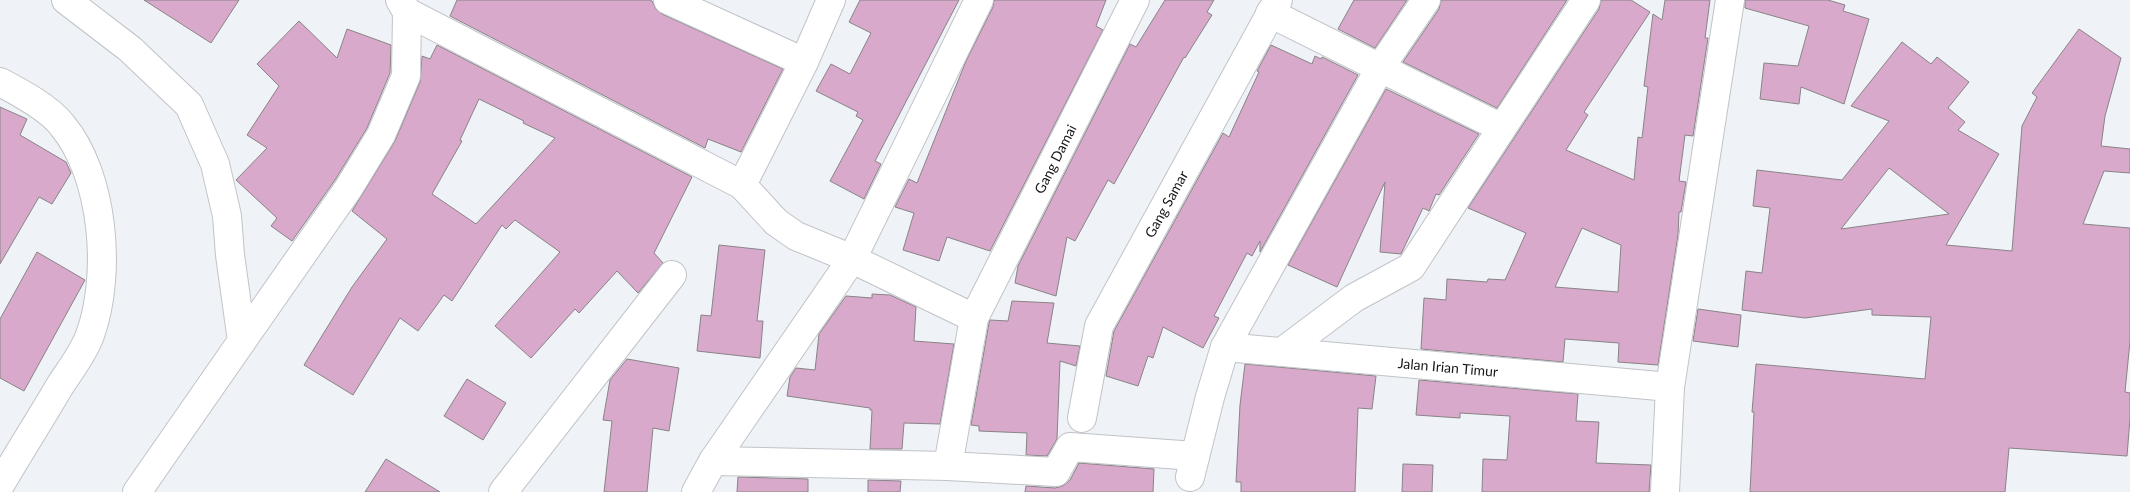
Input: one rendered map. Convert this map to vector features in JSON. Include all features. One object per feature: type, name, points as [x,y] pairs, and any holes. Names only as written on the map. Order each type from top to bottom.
[{"type":"street","points":[[66,0],[130,49],[189,105],[215,164],[227,216],[230,255],[242,341]]},
{"type":"street","points":[[668,0],[804,62]]},
{"type":"street","points":[[742,185],[804,62],[831,0]]},
{"type":"street","points":[[696,492],[713,461],[852,259],[979,0]]},
{"type":"street","name":"Gang Damai","points":[[948,466],[974,318],[1135,0]]},
{"type":"street","points":[[713,461],[948,466],[1056,472],[1070,447],[1192,467],[1210,397],[1226,347],[1380,68],[1426,0]]},
{"type":"street","points":[[1282,352],[1354,298],[1411,267],[1586,0]]},
{"type":"street","points":[[1665,492],[1670,387],[1730,0]]},
{"type":"street","points":[[137,492],[348,189],[381,135],[406,76],[403,6]]},
{"type":"street","points":[[403,6],[742,185],[776,222],[796,236],[852,259],[974,318]]},
{"type":"street","points":[[1274,7],[1380,68],[1502,128]]},
{"type":"street","name":"Gang Samar","points":[[1082,418],[1099,326],[1274,7]]},
{"type":"street","points":[[0,82],[25,95],[62,123],[79,149],[98,209],[103,258],[98,300],[90,336],[0,484]]},
{"type":"street","points":[[503,492],[672,275]]},
{"type":"street","name":"Jalan Irian Timur","points":[[1226,347],[1670,387]]},
{"type":"building","points":[[144,0],[239,0],[211,43]]},
{"type":"building","points":[[457,0],[650,0],[662,14],[783,69],[741,152],[708,139],[705,148],[450,16]]},
{"type":"building","points":[[860,0],[959,0],[875,161],[881,164],[864,199],[830,181],[863,120],[856,116],[858,112],[816,91],[831,64],[850,74],[871,33],[849,22]]},
{"type":"building","points":[[994,0],[1106,0],[1096,26],[1103,30],[990,251],[947,237],[939,261],[903,250],[914,213],[895,207],[909,179],[917,183],[966,61],[993,7]]},
{"type":"building","points":[[1165,0],[1214,0],[1207,12],[1212,15],[1184,57],[1114,184],[1108,180],[1075,241],[1067,237],[1056,296],[1015,283],[1018,266],[1130,44],[1136,47]]},
{"type":"building","points":[[1354,0],[1407,0],[1375,48],[1338,29]]},
{"type":"building","points":[[1441,0],[1567,0],[1497,108],[1403,62],[1439,9]]},
{"type":"building","points":[[1601,0],[1631,0],[1650,12],[1584,112],[1588,115],[1566,150],[1634,180],[1638,137],[1642,138],[1648,87],[1644,86],[1653,14],[1662,20],[1665,0],[1710,0],[1705,38],[1708,38],[1693,136],[1685,135],[1679,181],[1686,182],[1681,212],[1679,212],[1678,235],[1658,365],[1618,362],[1619,343],[1565,339],[1563,362],[1421,349],[1424,298],[1446,300],[1447,279],[1487,282],[1488,279],[1505,280],[1526,233],[1468,208],[1599,9]],"holes":[[[1582,228],[1621,245],[1618,292],[1555,287]]]},
{"type":"building","points":[[1745,0],[1828,0],[1845,5],[1843,11],[1869,19],[1844,104],[1801,87],[1799,104],[1760,99],[1764,63],[1798,66],[1809,26],[1745,8]]},
{"type":"building","points":[[299,21],[337,58],[347,29],[391,45],[390,73],[367,128],[335,180],[292,241],[271,226],[277,218],[236,180],[267,148],[247,135],[279,86],[257,64]]},
{"type":"building","points":[[2079,29],[2121,58],[2105,116],[2101,146],[2130,149],[2130,173],[2104,171],[2083,224],[2130,228],[2130,341],[2125,392],[2130,393],[2127,456],[2009,448],[2005,492],[1750,492],[1754,412],[1752,412],[1756,364],[1925,379],[1931,317],[1872,315],[1872,309],[1805,318],[1742,310],[1746,271],[1762,273],[1770,208],[1753,206],[1757,170],[1842,180],[1889,121],[1851,106],[1902,42],[1931,64],[1937,57],[1969,82],[1948,108],[1965,122],[1958,130],[1999,154],[1946,245],[2012,251],[2022,126],[2037,97],[2032,93]],"holes":[[[1889,168],[1949,214],[1841,229]]]},
{"type":"building","points":[[437,45],[692,177],[654,253],[663,263],[638,293],[617,271],[579,313],[575,309],[531,358],[495,326],[560,252],[515,220],[506,229],[502,225],[452,301],[444,295],[418,331],[400,318],[353,395],[304,365],[352,287],[387,239],[352,211],[395,141],[420,82],[422,56],[430,59]],"holes":[[[479,99],[524,121],[523,123],[555,138],[476,224],[432,194],[462,141],[460,140]]]},
{"type":"building","points":[[1271,45],[1312,64],[1315,56],[1321,59],[1322,57],[1358,75],[1260,252],[1260,241],[1252,256],[1247,253],[1214,316],[1219,318],[1203,348],[1163,327],[1153,358],[1148,356],[1138,386],[1106,376],[1114,331],[1223,133],[1229,137],[1259,72],[1257,71]]},
{"type":"building","points":[[1386,89],[1479,134],[1439,195],[1436,194],[1429,211],[1423,208],[1401,254],[1380,252],[1385,182],[1337,287],[1288,265]]},
{"type":"building","points":[[0,107],[27,119],[20,135],[66,162],[71,173],[52,204],[39,197],[0,264]]},
{"type":"building","points":[[719,245],[765,250],[757,321],[763,321],[760,358],[697,351],[701,315],[711,316]]},
{"type":"building","points":[[37,252],[85,280],[24,391],[0,378],[0,319]]},
{"type":"building","points":[[872,294],[890,295],[916,307],[914,341],[954,344],[940,424],[904,423],[902,449],[870,449],[872,410],[870,408],[787,396],[790,377],[796,368],[815,370],[819,334],[846,296],[872,298]]},
{"type":"building","points":[[1012,301],[1054,303],[1047,343],[1080,346],[1076,366],[1060,361],[1057,439],[1047,456],[1026,455],[1027,433],[979,431],[979,426],[971,425],[989,323],[990,320],[1008,321]]},
{"type":"building","points":[[1698,309],[1741,315],[1738,347],[1693,341]]},
{"type":"building","points":[[627,359],[679,368],[669,431],[653,428],[647,492],[604,492],[612,421],[603,420],[610,380]]},
{"type":"building","points":[[1245,364],[1376,376],[1372,409],[1358,408],[1355,492],[1241,492],[1241,482],[1236,482],[1240,405]]},
{"type":"building","points":[[467,379],[506,403],[483,440],[444,416]]},
{"type":"building","points":[[1419,380],[1578,394],[1576,421],[1599,422],[1596,463],[1651,465],[1649,492],[1482,492],[1483,459],[1507,460],[1510,416],[1460,413],[1460,418],[1416,415]]},
{"type":"building","points":[[386,459],[440,492],[365,492]]},
{"type":"building","points":[[1079,463],[1154,469],[1153,492],[1025,492],[1026,486],[1055,488],[1063,486],[1070,480]]},
{"type":"building","points":[[1403,464],[1433,465],[1432,492],[1402,492]]},
{"type":"building","points":[[738,477],[808,479],[808,492],[737,492]]},
{"type":"building","points":[[868,480],[901,481],[900,492],[868,492]]}]
